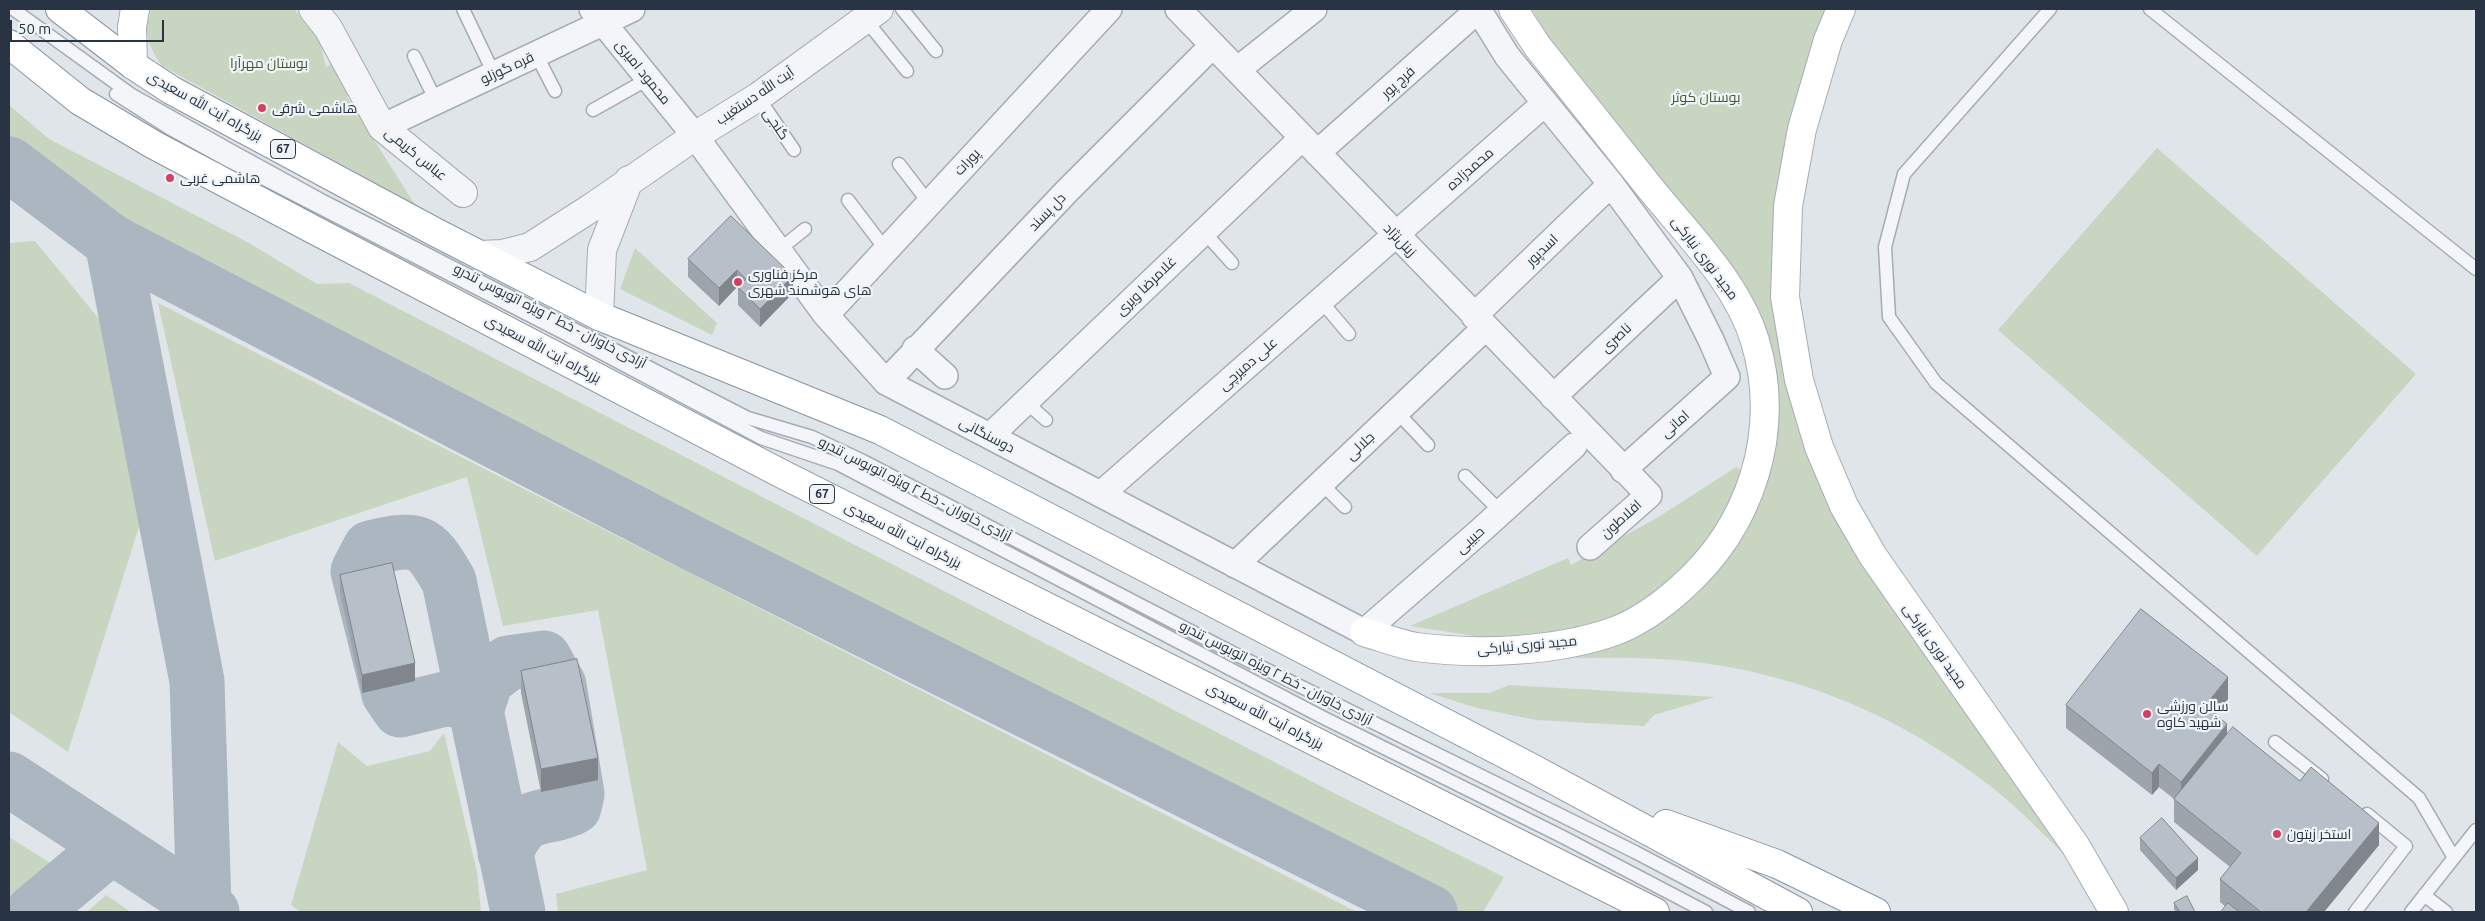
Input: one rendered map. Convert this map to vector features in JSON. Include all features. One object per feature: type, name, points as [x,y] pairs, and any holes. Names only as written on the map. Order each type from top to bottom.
[{"type":"main road","name":"بزرگراه آیت الله سعیدی","points":[[60,9],[133,64],[184,97],[480,255],[599,316],[880,430],[1582,795]]},
{"type":"main road","points":[[133,64],[132,27],[135,9]]},
{"type":"main road","name":"مجید نوری نیارکی","points":[[1364,632],[1414,646],[1461,651],[1544,647],[1592,638],[1639,620],[1667,600],[1712,556],[1732,529],[1751,488],[1763,442],[1765,402],[1762,372],[1754,340],[1743,310],[1717,270],[1554,68],[1520,22],[1513,9]]},
{"type":"main road","name":"مجید نوری نیارکی","points":[[1841,9],[1828,40],[1802,129],[1788,206],[1785,297],[1799,380],[1819,447],[1844,506],[1868,548],[1927,636],[2006,744],[2074,844],[2114,912]]},
{"type":"main road","name":"بزرگراه آیت الله سعیدی","points":[[9,44],[80,101],[154,145],[310,228],[784,475],[1655,912]]},
{"type":"main road","points":[[1582,795],[1798,912]]},
{"type":"main road","points":[[1582,795],[1778,864],[1876,912]]},
{"type":"street","name":"عباس کریمی","points":[[313,9],[328,28],[382,127],[463,193]]},
{"type":"street","name":"قره گوزلو","points":[[382,127],[536,54],[598,16],[632,9]]},
{"type":"street","name":"پورات","points":[[826,315],[1109,9]]},
{"type":"street","name":"زینل‌نژاد","points":[[1178,9],[1623,470]]},
{"type":"street","points":[[1237,70],[1314,9]]},
{"type":"street","points":[[1478,9],[1507,56],[1544,104],[1611,184],[1680,278]]},
{"type":"street","name":"فرج پور","points":[[1310,146],[1478,9]]},
{"type":"street","name":"آیت الله دستغیب","points":[[480,255],[502,254],[530,247],[591,208],[695,136],[758,97],[872,14]]},
{"type":"street","name":"محمود امیری","points":[[598,16],[695,136]]},
{"type":"street","name":"دل پسند","points":[[886,382],[1067,191],[1213,45]]},
{"type":"street","name":"محمدزاده","points":[[1396,234],[1544,104]]},
{"type":"street","name":"دوسنگانی","points":[[695,136],[780,249],[826,315],[886,382],[1364,632]]},
{"type":"street","name":"غلامرضا ویری","points":[[990,436],[1204,232],[1310,146]]},
{"type":"street","points":[[599,316],[602,250],[630,180]]},
{"type":"street","name":"اسدپور","points":[[1480,322],[1611,184]]},
{"type":"street","name":"علی دمیرچی","points":[[1101,494],[1396,234]]},
{"type":"street","name":"امانی","points":[[1623,470],[1727,378],[1680,278]]},
{"type":"street","name":"ناصری","points":[[1553,398],[1680,278]]},
{"type":"street","name":"جلالی","points":[[1235,565],[1397,412],[1480,322]]},
{"type":"street","points":[[916,349],[945,376]]},
{"type":"street","name":"حبیبی","points":[[1364,632],[1574,446]]},
{"type":"street","name":"افلاطون","points":[[1590,547],[1649,495],[1623,470]]},
{"type":"lane","name":"آزادی خاوران - خط ۲ ویژه اتوبوس تندرو","points":[[13,9],[132,95],[323,200],[748,418],[812,437],[863,461],[1250,661],[1635,852],[1749,912]]},
{"type":"lane","points":[[463,9],[494,74]]},
{"type":"lane","points":[[902,9],[936,51]]},
{"type":"lane","points":[[2050,9],[1904,174],[1885,247],[1889,317],[1936,383],[2418,798],[2454,858]]},
{"type":"lane","points":[[2150,9],[2476,269]]},
{"type":"lane","points":[[872,14],[908,71]]},
{"type":"lane","name":"آزادی خاوران - خط ۲ ویژه اتوبوس تندرو","points":[[9,16],[131,104],[227,160],[329,214],[562,332],[761,438],[838,464],[1322,717],[1563,837],[1706,912]]},
{"type":"lane","points":[[536,54],[555,91]]},
{"type":"lane","points":[[414,56],[436,101]]},
{"type":"lane","points":[[593,110],[648,79]]},
{"type":"lane","name":"گنجی","points":[[758,97],[794,150]]},
{"type":"lane","points":[[899,164],[930,203]]},
{"type":"lane","points":[[848,200],[886,250]]},
{"type":"lane","points":[[780,249],[805,229]]},
{"type":"lane","points":[[1204,232],[1232,263]]},
{"type":"lane","points":[[1320,300],[1349,334]]},
{"type":"lane","points":[[1026,402],[1046,420]]},
{"type":"lane","points":[[1397,412],[1428,445]]},
{"type":"lane","points":[[1466,476],[1500,512]]},
{"type":"lane","points":[[1322,483],[1345,507]]},
{"type":"lane","points":[[2275,742],[2329,784]]},
{"type":"lane","points":[[2355,912],[2406,846],[2360,809]]},
{"type":"lane","points":[[2411,912],[2476,830]]},
{"type":"lane","points":[[2424,895],[2446,912]]},
{"type":"green space","name":"بوستان مهرآرا","points":[[151,9],[294,9],[320,42],[326,67],[333,63],[350,92],[347,97],[415,205],[162,66],[152,50],[147,34],[145,21],[149,19]]},
{"type":"green space","name":"بوستان کوثر","points":[[1532,9],[1829,9],[1792,110],[1778,178],[1775,209],[1791,396],[2079,869],[2005,798],[1957,762],[1879,716],[1838,698],[1795,683],[1706,663],[1648,658],[1555,658],[1633,634],[1659,623],[1686,604],[1720,568],[1738,542],[1772,369],[1550,40]]},
{"type":"green space","points":[[9,105],[49,139],[249,243],[317,284],[349,283],[1340,796],[1504,877],[1483,912],[1448,912],[1089,729],[657,499],[168,251],[51,180],[9,148]]},
{"type":"green space","points":[[2157,148],[2416,374],[2257,556],[1998,330]]},
{"type":"green space","points":[[35,241],[104,325],[143,514],[68,752],[9,712],[9,243]]},
{"type":"green space","points":[[635,248],[717,323],[712,335],[620,289]]},
{"type":"green space","points":[[158,303],[1357,912],[558,912],[556,894],[647,870],[598,610],[503,626],[467,477],[215,561]]},
{"type":"green space","points":[[1736,467],[1746,473],[1703,555],[1621,619],[1582,631],[1481,637],[1410,626],[1568,558],[1571,565],[1657,518]]},
{"type":"green space","points":[[1509,685],[1715,697],[1654,715],[1644,726],[1536,720],[1477,708],[1429,693],[1489,693]]},
{"type":"green space","points":[[444,733],[477,872],[481,912],[301,912],[291,905],[338,742],[367,766],[430,751]]},
{"type":"green space","points":[[9,837],[63,871],[9,909]]},
{"type":"green space","points":[[106,895],[131,912],[87,912]]},
{"type":"building","name":"مرکز فناوری های هوشمند شهری","points":[[731,216],[793,276],[760,309],[738,287],[746,279],[737,270],[719,288],[688,259]]},
{"type":"building","points":[[392,563],[415,663],[362,675],[340,575]]},
{"type":"building","name":"سالن ورزشی شهید کاوه","points":[[2141,609],[2228,677],[2205,706],[2227,724],[2181,782],[2159,764],[2152,773],[2066,705]]},
{"type":"building","points":[[577,659],[598,758],[541,769],[521,671]]},
{"type":"building","name":"استخر زیتون","points":[[2233,727],[2300,781],[2311,767],[2379,823],[2306,912],[2261,912],[2220,879],[2241,853],[2174,799]]},
{"type":"building","points":[[2162,818],[2198,858],[2176,878],[2140,838]]},
{"type":"building","points":[[2187,896],[2195,912],[2180,912],[2174,903]]},
{"type":"building","points":[[2228,903],[2239,912],[2221,912]]},
{"type":"taxiway","points":[[9,164],[112,242],[197,681],[204,907]]},
{"type":"taxiway","points":[[112,242],[694,544],[1430,912]]},
{"type":"taxiway","points":[[476,711],[459,700],[445,699],[400,710],[389,694],[358,571],[370,548],[400,542],[418,544],[433,556],[449,581],[518,912]]},
{"type":"taxiway","points":[[476,711],[486,680],[508,663],[544,658],[559,685],[577,794],[574,807],[525,823],[515,835],[505,853]]},
{"type":"taxiway","points":[[9,779],[212,912]]},
{"type":"taxiway","points":[[33,912],[112,846]]},
{"type":"place","name":"هاشمی شرقی","points":[[262,108]]},
{"type":"place","name":"هاشمی غربی","points":[[170,178]]},
{"type":"place","name":"مرکز فناوری های هوشمند شهری","points":[[738,282]]},
{"type":"place","name":"سالن ورزشی شهید کاوه","points":[[2147,714]]},
{"type":"place","name":"استخر زیتون","points":[[2277,834]]}]
